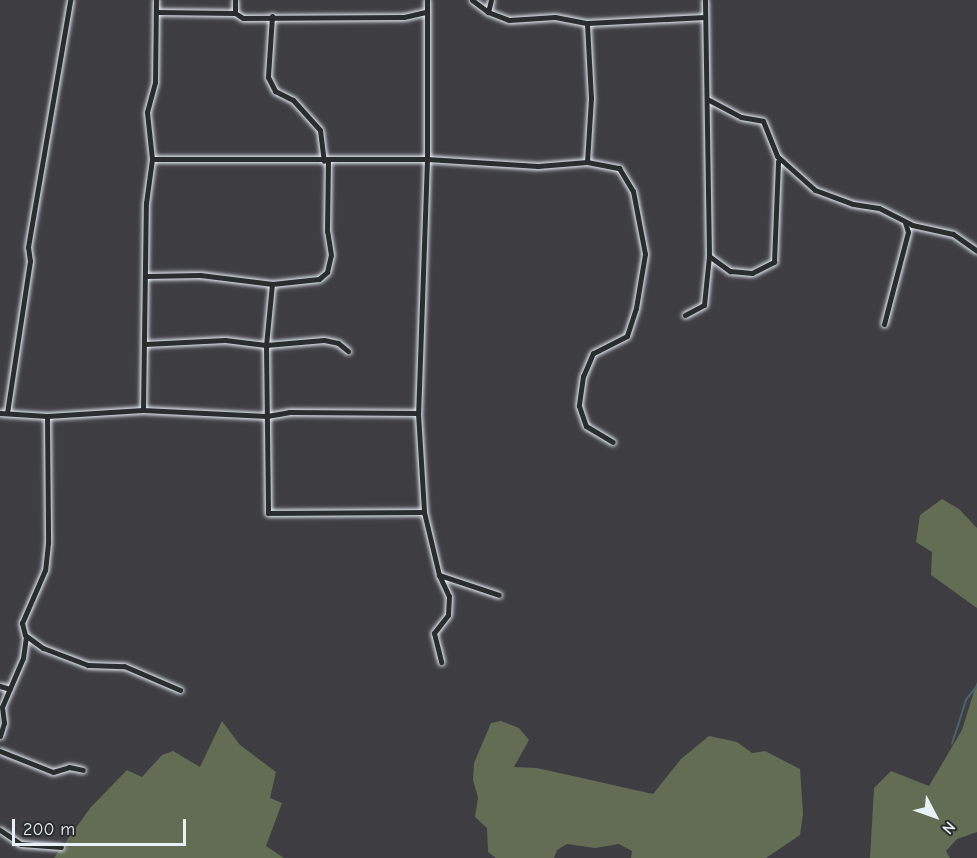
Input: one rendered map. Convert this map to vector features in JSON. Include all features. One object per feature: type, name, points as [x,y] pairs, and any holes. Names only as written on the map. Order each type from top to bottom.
[{"type":"street","points":[[7,413],[30,261],[27,247],[70,0]]},
{"type":"street","points":[[143,410],[147,276],[146,203],[152,159],[147,112],[155,82],[156,0]]},
{"type":"street","points":[[235,0],[235,13]]},
{"type":"street","points":[[427,0],[425,12],[429,42],[427,159],[418,413],[424,512],[439,575],[450,607],[434,633],[441,662]]},
{"type":"street","points":[[472,0],[488,12],[509,20],[555,17],[587,23],[705,17]]},
{"type":"street","points":[[488,12],[491,0]]},
{"type":"street","points":[[685,315],[704,305],[709,256],[709,100],[705,0]]},
{"type":"street","points":[[157,12],[235,13],[243,18],[404,16],[425,12]]},
{"type":"street","points":[[147,276],[200,275],[272,284],[319,279],[327,273],[331,255],[327,231],[326,161],[320,130],[293,100],[275,91],[268,77],[272,16]]},
{"type":"street","points":[[587,23],[591,98],[587,162]]},
{"type":"street","points":[[709,100],[741,117],[763,121],[781,168],[774,262],[752,273],[729,271],[709,256]]},
{"type":"street","points":[[777,156],[815,190],[853,204],[879,208],[905,222],[952,234],[977,251]]},
{"type":"street","points":[[152,159],[326,161],[427,159],[538,166],[587,162],[611,164],[626,174],[645,254],[630,332],[623,340],[593,353],[580,393],[579,417],[586,426],[613,442]]},
{"type":"street","points":[[884,324],[908,232],[905,222]]},
{"type":"street","points":[[272,284],[266,345],[268,513],[424,512]]},
{"type":"street","points":[[145,344],[225,340],[266,345],[324,340],[338,343],[348,351]]},
{"type":"street","points":[[0,413],[47,416],[143,410],[267,416],[289,412],[418,413]]},
{"type":"street","points":[[0,736],[4,723],[2,708],[23,658],[26,635],[22,623],[45,570],[48,543],[47,416]]},
{"type":"street","points":[[439,575],[499,595]]},
{"type":"street","points":[[26,635],[44,648],[88,665],[124,666],[180,690]]},
{"type":"street","points":[[0,687],[10,688]]},
{"type":"street","points":[[0,751],[53,772],[69,768],[83,770]]},
{"type":"street","points":[[0,830],[11,834],[21,844],[62,847]]},
{"type":"green space","points":[[942,499],[959,509],[977,528],[977,608],[931,575],[932,552],[916,542],[920,515]]},
{"type":"green space","points":[[977,682],[977,832],[957,839],[946,851],[950,858],[870,858],[874,788],[891,771],[929,786],[962,730]]},
{"type":"green space","points":[[222,721],[240,745],[276,772],[270,798],[282,803],[266,846],[284,858],[54,858],[91,807],[127,770],[142,777],[162,755],[173,751],[200,767]]},
{"type":"green space","points":[[501,721],[519,728],[529,740],[514,767],[537,768],[653,794],[681,759],[709,736],[737,742],[752,753],[765,751],[800,769],[803,814],[800,835],[766,858],[631,858],[632,851],[619,844],[595,848],[567,844],[557,850],[554,858],[496,858],[488,852],[487,828],[475,817],[478,798],[473,780],[474,763],[491,723]]},
{"type":"waterway","points":[[952,744],[966,700],[977,686]]}]
